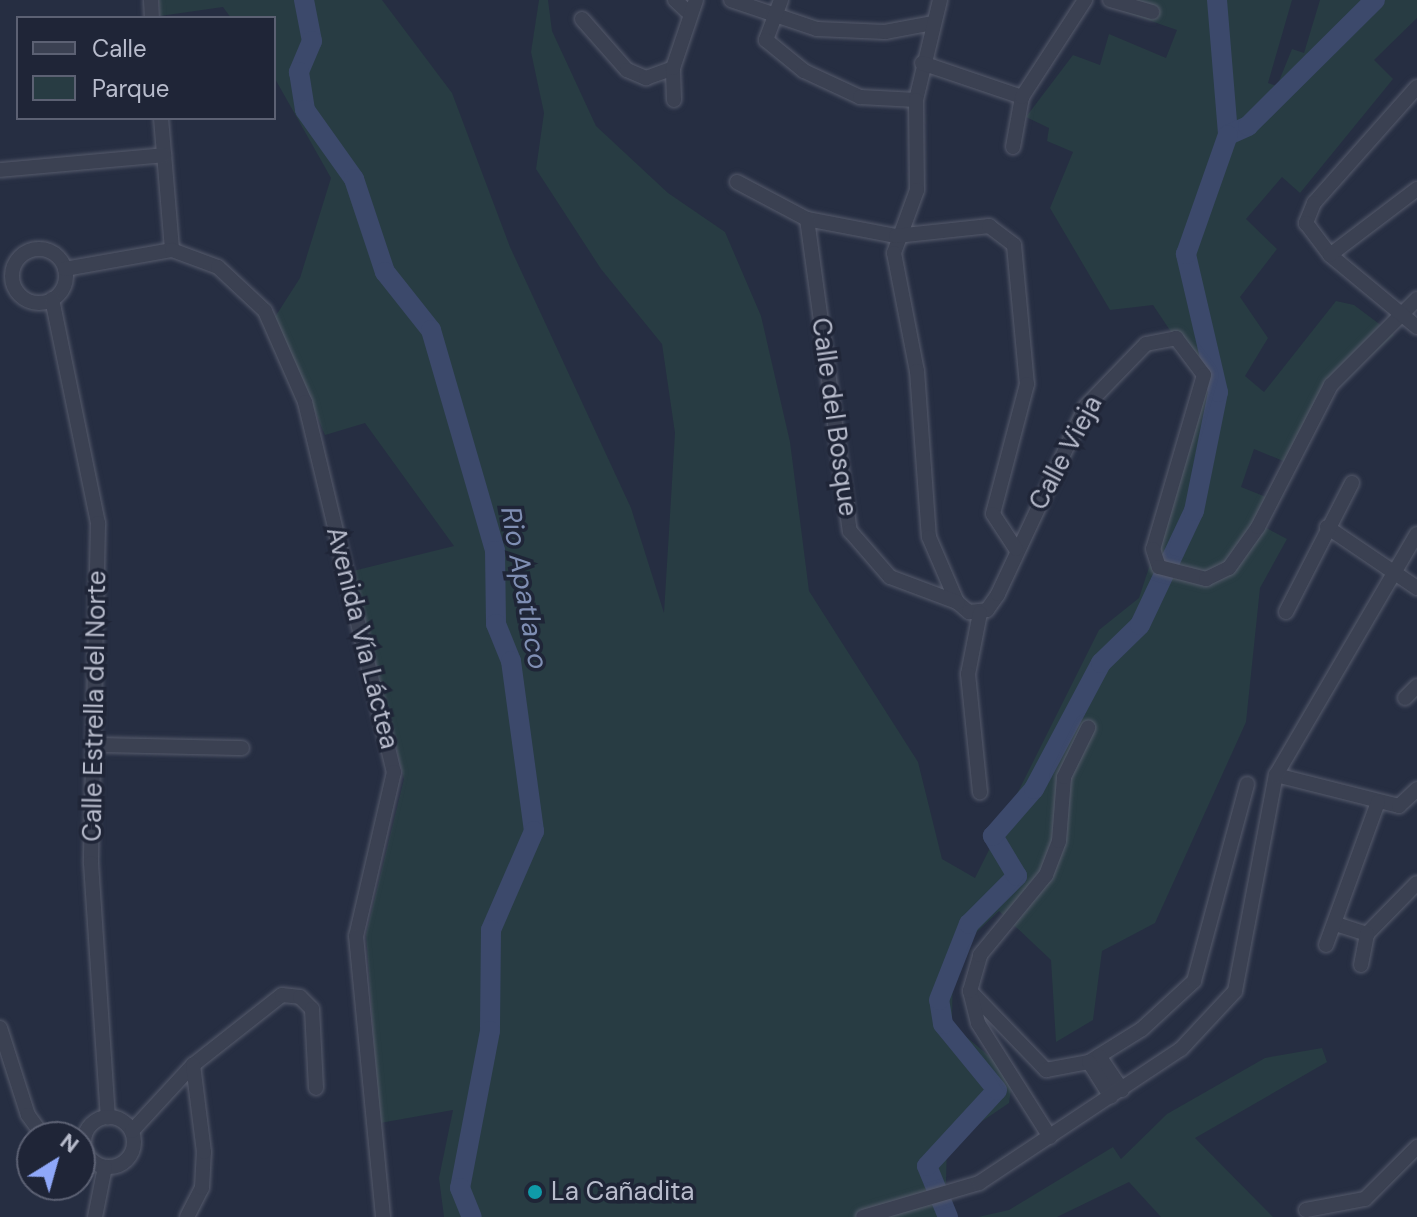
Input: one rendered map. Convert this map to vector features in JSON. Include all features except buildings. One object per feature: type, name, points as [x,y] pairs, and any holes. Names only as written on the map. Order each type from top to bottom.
[{"type":"street","points":[[674,100],[673,68],[692,6],[675,0]]},
{"type":"street","points":[[731,0],[775,18],[817,29],[871,31],[932,23]]},
{"type":"street","points":[[781,0],[767,42],[849,94],[916,100]]},
{"type":"street","points":[[940,0],[922,63],[916,100],[917,190],[896,236],[917,371],[929,537],[957,602],[980,613],[968,674],[980,792]]},
{"type":"street","points":[[1013,147],[1022,97],[1085,0]]},
{"type":"street","points":[[1110,0],[1152,12]]},
{"type":"street","points":[[582,19],[627,70],[646,78],[673,68]]},
{"type":"street","points":[[922,63],[1022,97]]},
{"type":"street","points":[[1415,92],[1308,213],[1309,231],[1330,255],[1397,315],[1417,327]]},
{"type":"street","points":[[65,269],[172,250],[161,120]]},
{"type":"street","points":[[0,170],[164,155]]},
{"type":"street","points":[[737,182],[807,219],[896,236],[989,226],[1003,232],[1020,260],[1027,384],[993,514],[1016,549]]},
{"type":"street","points":[[1330,255],[1417,189]]},
{"type":"street","name":"Calle del Bosque","points":[[807,219],[850,531],[890,577],[957,602]]},
{"type":"street","points":[[37,249],[54,254],[65,269],[64,286],[52,299],[27,300],[6,283],[21,256],[37,249]]},
{"type":"street","name":"Avenida Vía Láctea","points":[[172,250],[238,282],[285,351],[305,402],[391,758],[392,787],[356,936],[383,1217]]},
{"type":"street","name":"Calle Estrella del Norte","points":[[52,299],[98,523],[96,745],[91,863],[108,1117]]},
{"type":"street","name":"Calle Vieja","points":[[980,613],[998,594],[1016,549],[1086,406],[1146,344],[1170,337],[1194,353],[1205,382],[1157,523],[1153,549],[1159,567],[1178,577],[1215,577],[1237,560],[1324,395],[1397,315],[1417,299]]},
{"type":"street","points":[[1286,612],[1352,483]]},
{"type":"street","points":[[1327,527],[1417,588]]},
{"type":"street","points":[[863,1217],[979,1183],[1181,1049],[1235,991],[1279,769],[1417,534]]},
{"type":"street","points":[[1405,698],[1417,686]]},
{"type":"street","points":[[1050,1137],[978,1023],[970,991],[980,955],[1046,875],[1059,841],[1064,777],[1088,728]]},
{"type":"street","points":[[96,745],[242,748]]},
{"type":"street","points":[[1279,769],[1399,806],[1417,789]]},
{"type":"street","points":[[970,991],[1046,1070],[1094,1059],[1142,1029],[1194,981],[1247,784]]},
{"type":"street","points":[[1326,945],[1378,802]]},
{"type":"street","points":[[1361,965],[1367,934],[1417,883]]},
{"type":"street","points":[[1336,924],[1367,934]]},
{"type":"street","points":[[105,1167],[132,1155],[132,1131],[193,1065],[268,1002],[300,997],[312,1009],[316,1088]]},
{"type":"street","points":[[0,1028],[32,1121]]},
{"type":"street","points":[[1094,1059],[1116,1094]]},
{"type":"street","points":[[187,1217],[202,1188],[204,1152],[193,1065]]},
{"type":"street","points":[[96,1124],[108,1117],[132,1131]]},
{"type":"street","points":[[1306,1210],[1365,1199],[1417,1147]]},
{"type":"street","points":[[96,1159],[105,1167]]},
{"type":"street","points":[[95,1217],[105,1167]]},
{"type":"green space","points":[[159,0],[382,0],[452,93],[510,247],[631,508],[664,613],[675,433],[662,344],[601,269],[536,169],[544,113],[531,52],[539,0],[548,0],[552,31],[596,126],[668,193],[725,232],[761,316],[790,442],[809,591],[918,762],[942,859],[975,878],[1099,630],[1139,598],[1208,387],[1153,305],[1110,310],[1050,208],[1073,152],[1047,141],[1049,128],[1026,117],[1073,55],[1100,65],[1109,34],[1166,58],[1177,30],[1122,11],[1122,0],[1292,0],[1268,83],[1277,86],[1292,49],[1304,53],[1320,0],[1417,0],[1417,18],[1374,60],[1393,79],[1300,193],[1282,177],[1246,219],[1277,249],[1240,297],[1268,338],[1245,376],[1264,392],[1336,301],[1354,305],[1394,335],[1331,392],[1293,465],[1254,449],[1241,487],[1271,499],[1259,524],[1287,539],[1260,588],[1246,722],[1155,923],[1102,951],[1093,1020],[1056,1042],[1051,960],[999,911],[953,954],[952,1025],[1013,1076],[1009,1103],[947,1145],[945,1217],[444,1217],[439,1178],[453,1110],[380,1123],[366,934],[404,779],[353,571],[454,546],[365,423],[325,435],[275,317],[300,278],[331,178],[276,81],[276,16],[230,16],[223,7],[160,16]]},
{"type":"green space","points":[[1322,1048],[1327,1062],[1195,1138],[1273,1217],[1161,1217],[1129,1182],[1057,1217],[978,1217],[1009,1210],[1113,1147],[1121,1159],[1167,1114],[1265,1058]]},
{"type":"waterway","name":"Rio Apatlaco","points":[[304,0],[312,41],[299,72],[305,110],[354,179],[385,272],[431,330],[495,551],[496,624],[511,661],[534,831],[491,930],[490,1031],[460,1188],[472,1217]]},
{"type":"waterway","points":[[1217,0],[1228,135],[1248,126],[1375,0]]},
{"type":"waterway","points":[[948,1217],[927,1166],[997,1090],[943,1024],[939,1000],[969,924],[1017,876],[993,836],[1034,789],[1101,663],[1140,625],[1194,511],[1218,392],[1186,254],[1228,135]]},
{"type":"place","name":"La Cañadita","points":[[535,1192]]}]
